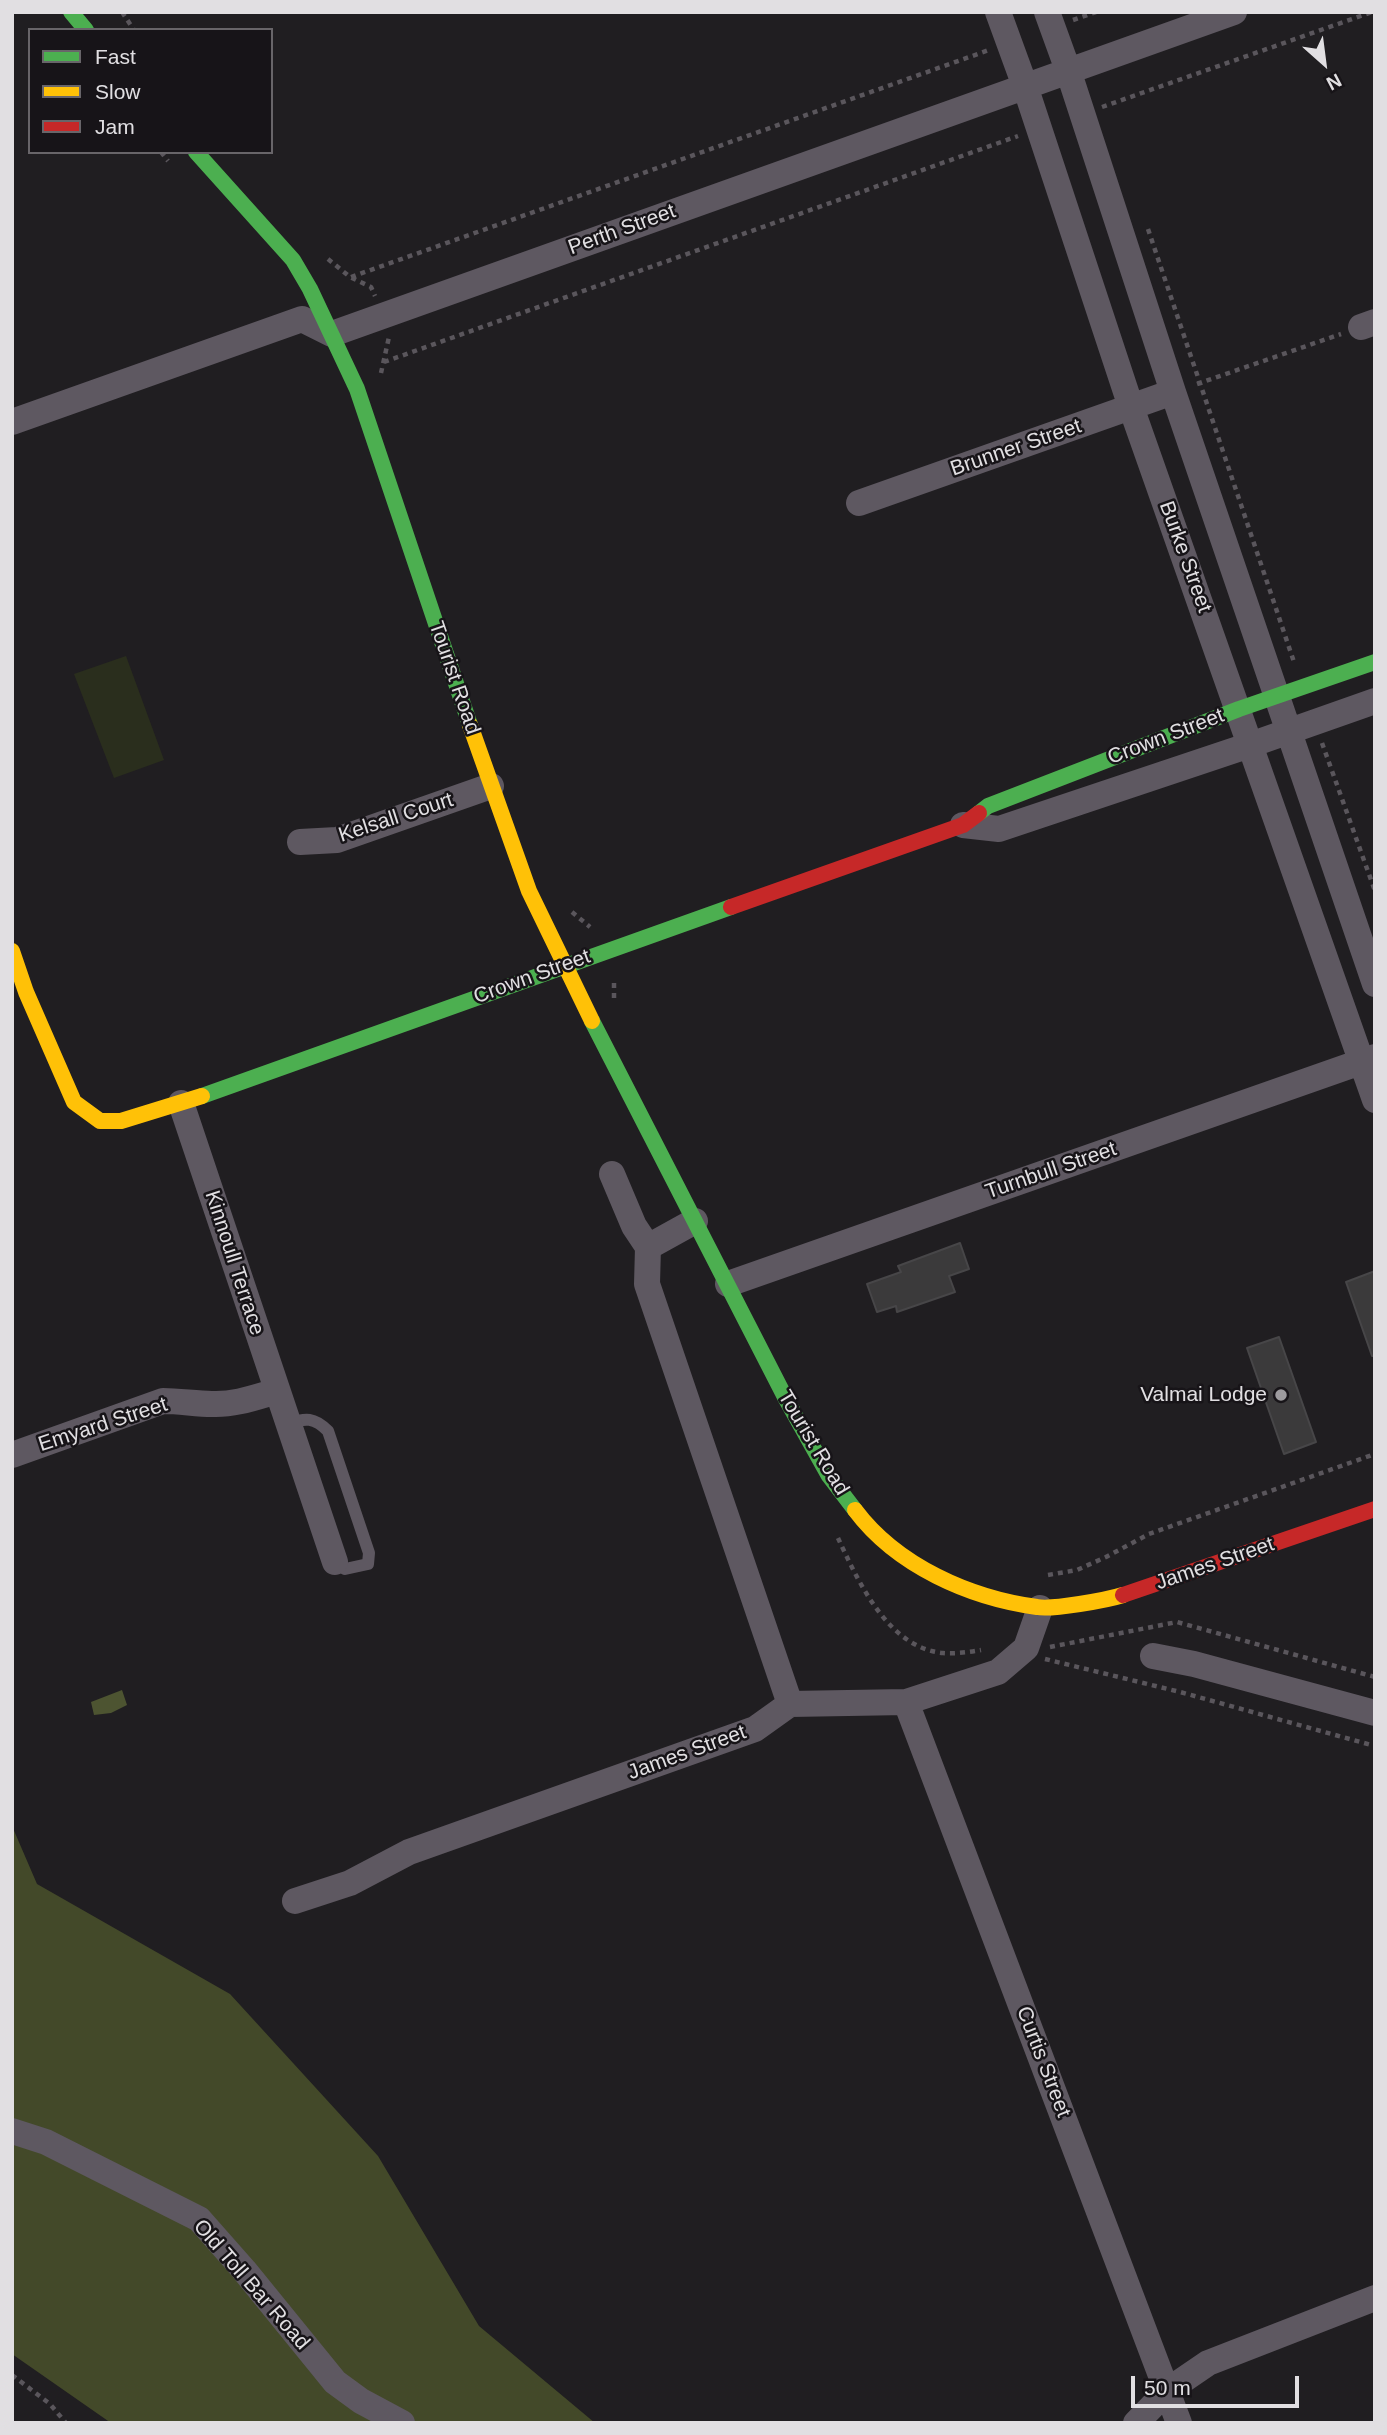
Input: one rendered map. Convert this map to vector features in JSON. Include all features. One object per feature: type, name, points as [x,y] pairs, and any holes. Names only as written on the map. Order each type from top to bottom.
[{"type":"street","points":[[71,12],[84,28]]},
{"type":"street","name":"Burke Street","points":[[998,12],[1131,407],[1251,745],[1368,1059],[1375,1100]]},
{"type":"street","name":"Perth Street","points":[[332,334],[1234,12]]},
{"type":"street","name":"Burke Street","points":[[1049,20],[1375,984]]},
{"type":"street","name":"Tourist Road","points":[[198,154],[293,260],[332,334],[357,389],[528,891],[695,1221],[829,1476],[863,1521],[912,1563],[975,1593],[1040,1608]]},
{"type":"street","points":[[12,422],[302,318],[332,334]]},
{"type":"street","name":"Brunner Street","points":[[859,503],[1173,393]]},
{"type":"street","name":"Crown Street","points":[[12,951],[26,992],[74,1102],[100,1121],[121,1121],[181,1103],[963,825],[988,806],[1239,709],[1375,662]]},
{"type":"street","name":"Crown Street","points":[[963,825],[999,829],[1375,701]]},
{"type":"street","name":"Kelsall Court","points":[[300,842],[337,840],[491,786]]},
{"type":"street","name":"Turnbull Street","points":[[728,1284],[1368,1059]]},
{"type":"street","name":"Kinnoull Terrace","points":[[181,1103],[335,1562]]},
{"type":"street","points":[[612,1174],[634,1226],[648,1247],[647,1284],[790,1704],[906,1702],[998,1672],[1026,1648],[1040,1608]]},
{"type":"street","points":[[648,1247],[695,1221]]},
{"type":"street","name":"Emyard Street","points":[[12,1455],[163,1401],[213,1404],[240,1401],[277,1391]]},
{"type":"street","name":"James Street","points":[[1040,1608],[1118,1597],[1375,1509]]},
{"type":"street","points":[[1153,1656],[1194,1664],[1375,1713]]},
{"type":"street","name":"Curtis Street","points":[[906,1702],[1179,2423]]},
{"type":"street","name":"James Street","points":[[295,1901],[350,1883],[409,1852],[755,1729],[790,1704]]},
{"type":"street","name":"Old Toll Bar Road","points":[[12,2131],[46,2142],[199,2219],[335,2382],[361,2401],[401,2423]]},
{"type":"street","points":[[1136,2423],[1167,2391],[1208,2362],[1375,2298]]},
{"type":"lane","name":"Kinnoull Terrace","points":[[287,1423],[306,1418],[317,1420],[328,1431],[369,1553],[368,1564],[355,1568],[345,1570],[335,1562]]},
{"type":"path","points":[[122,12],[133,28]]},
{"type":"path","points":[[1049,20],[1096,12]]},
{"type":"path","points":[[1104,99],[1106,106],[1372,12]]},
{"type":"path","points":[[350,277],[1009,43]]},
{"type":"path","points":[[384,362],[1039,129]]},
{"type":"path","points":[[1146,225],[1303,687]]},
{"type":"path","points":[[1173,393],[1368,324]]},
{"type":"path","points":[[1315,722],[1375,891]]},
{"type":"path","points":[[566,908],[592,930],[613,974],[616,1005]]},
{"type":"path","points":[[1045,1576],[1077,1570],[1149,1534],[1375,1454]]},
{"type":"path","points":[[1044,1659],[1180,1692],[1375,1746]]},
{"type":"path","points":[[12,2375],[50,2404],[66,2423]]},
{"type":"shaded area","points":[[126,656],[164,760],[114,778],[74,674]]},
{"type":"shaded area","points":[[122,1690],[127,1705],[111,1713],[94,1715],[91,1702]]},
{"type":"shaded area","points":[[12,1826],[37,1884],[230,1994],[378,2156],[479,2326],[595,2423],[111,2423],[12,2354]]},
{"type":"building","points":[[960,1243],[969,1269],[949,1276],[955,1292],[897,1312],[896,1306],[877,1312],[867,1284],[901,1272],[898,1266]]},
{"type":"building","points":[[1375,1271],[1375,1356],[1372,1356],[1346,1282]]},
{"type":"building","name":"Valmai Lodge","points":[[1279,1337],[1316,1442],[1284,1454],[1247,1348]]},
{"type":"traffic: fast","points":[[71,12],[84,28]]},
{"type":"traffic: fast","points":[[198,154],[293,260],[310,289],[357,389],[470,725]]},
{"type":"traffic: fast","points":[[979,813],[988,806],[1239,709],[1375,662]]},
{"type":"traffic: fast","points":[[202,1096],[731,907]]},
{"type":"traffic: fast","points":[[592,1021],[786,1399],[829,1476],[855,1510]]},
{"type":"traffic: slow","points":[[470,725],[529,891],[592,1021]]},
{"type":"traffic: slow","points":[[12,951],[26,992],[74,1102],[100,1121],[121,1121],[202,1096]]},
{"type":"traffic: slow","points":[[855,1510],[872,1530],[913,1563],[986,1596],[1044,1608],[1123,1595]]},
{"type":"traffic: jam","points":[[731,907],[963,825],[979,813]]},
{"type":"traffic: jam","points":[[1123,1595],[1375,1509]]},
{"type":"place","name":"Valmai Lodge","points":[[1281,1395]]}]
